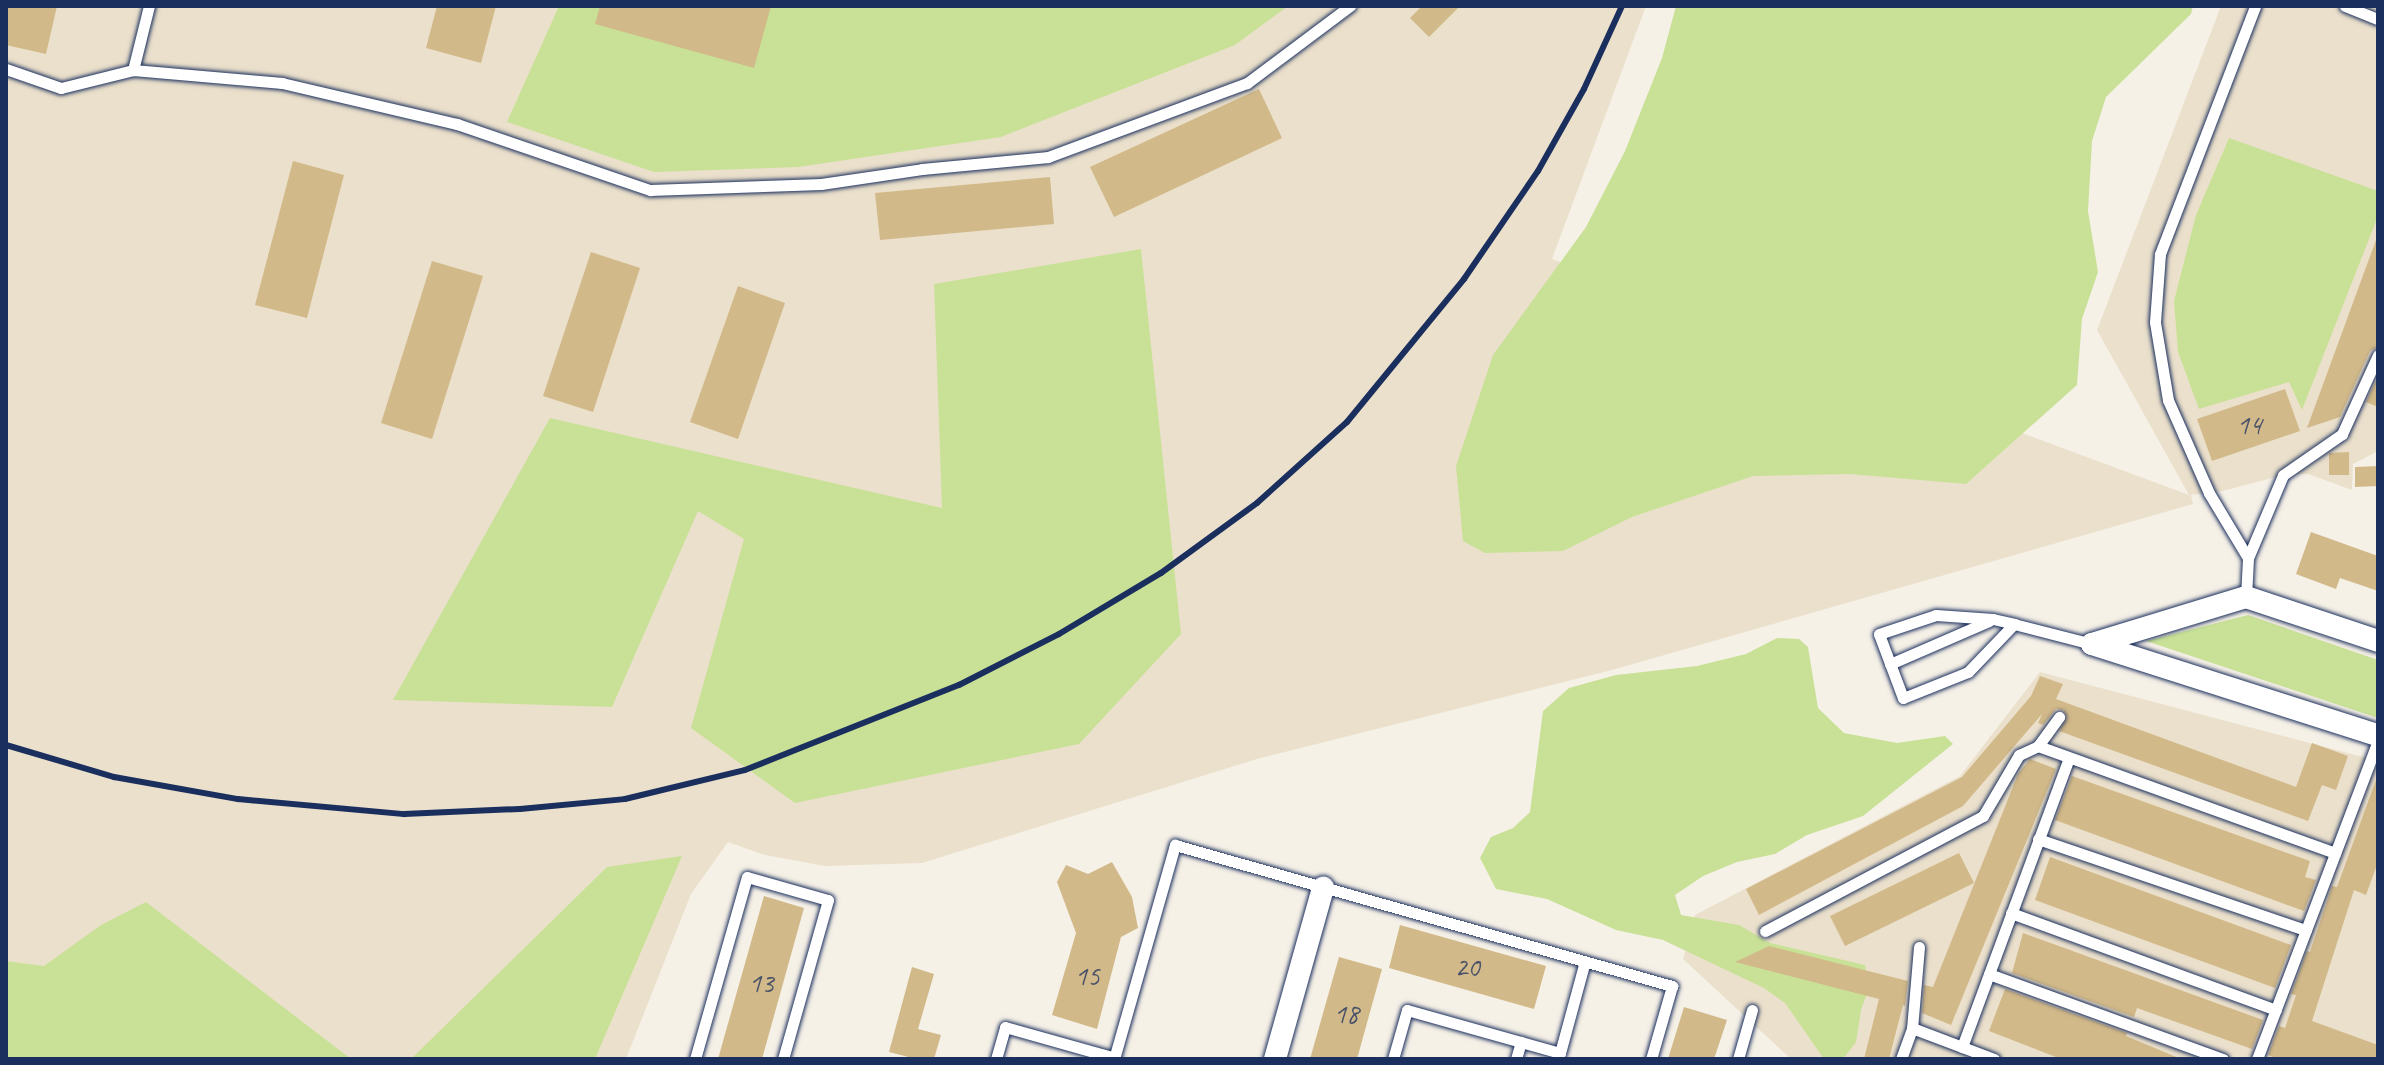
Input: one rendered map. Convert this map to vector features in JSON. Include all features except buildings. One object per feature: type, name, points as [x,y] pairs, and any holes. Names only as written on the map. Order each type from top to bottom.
[{"type":"street","points":[[2092,644],[2246,597],[2378,641]]},
{"type":"street","points":[[2092,644],[2378,737]]},
{"type":"street","points":[[1275,1059],[1323,888]]},
{"type":"lane","points":[[133,70],[149,6]]},
{"type":"lane","points":[[6,69],[61,88],[133,70],[282,83],[457,124],[650,190],[821,184],[922,169],[1048,157],[1247,83],[1350,6]]},
{"type":"lane","points":[[2248,558],[2209,493],[2168,400],[2155,322],[2160,254],[2255,6]]},
{"type":"lane","points":[[2345,6],[2378,19]]},
{"type":"lane","points":[[2246,597],[2248,558],[2283,475],[2342,434],[2378,355]]},
{"type":"lane","points":[[2014,624],[1968,672],[1903,698],[1879,634],[1936,615],[1993,619],[2014,624],[2092,644]]},
{"type":"lane","points":[[1890,664],[1993,619]]},
{"type":"lane","points":[[1765,931],[1983,816],[2019,755],[2038,746],[2059,717]]},
{"type":"lane","points":[[2257,1059],[2378,737]]},
{"type":"lane","points":[[2038,746],[2335,853]]},
{"type":"lane","points":[[1962,1047],[2069,758]]},
{"type":"lane","points":[[2038,839],[2306,930]]},
{"type":"lane","points":[[996,1059],[1005,1027],[1114,1058],[1175,845],[1672,986],[1651,1059]]},
{"type":"lane","points":[[695,1059],[747,877],[828,900],[783,1059]]},
{"type":"lane","points":[[2011,913],[2276,1010]]},
{"type":"lane","points":[[1901,1059],[1912,1028],[1919,947]]},
{"type":"lane","points":[[1393,1059],[1407,1010],[1560,1053],[1585,961]]},
{"type":"lane","points":[[1989,974],[2223,1059]]},
{"type":"lane","points":[[1738,1059],[1752,1010]]},
{"type":"lane","points":[[1912,1028],[1994,1059]]},
{"type":"lane","points":[[1516,1059],[1521,1042]]},
{"type":"shaded area","points":[[6,6],[1646,6],[1552,259],[2189,495],[2097,330],[2221,6],[2378,6],[2378,451],[2353,464],[2352,490],[2308,474],[2283,475],[2223,491],[2191,495],[2193,504],[1612,670],[1257,759],[922,863],[825,866],[765,855],[728,842],[691,894],[626,1059],[6,1059]]},
{"type":"shaded area","points":[[2040,672],[2378,761],[2378,1059],[1791,1059],[1683,959],[1695,915],[1960,776]]},
{"type":"green space","points":[[559,6],[1288,6],[1235,45],[1001,137],[798,167],[654,172],[507,122]]},
{"type":"green space","points":[[1676,6],[2193,6],[2191,14],[2106,97],[2092,141],[2088,211],[2098,272],[2082,319],[2077,385],[1966,484],[1850,474],[1753,476],[1632,517],[1563,551],[1485,553],[1463,541],[1456,466],[1493,355],[1586,227],[1625,151],[1662,58]]},
{"type":"green space","points":[[2229,138],[2378,191],[2378,216],[2302,410],[2289,382],[2199,409],[2178,352],[2174,301],[2196,215]]},
{"type":"green space","points":[[1141,249],[1181,634],[1079,744],[795,803],[691,728],[744,539],[698,511],[612,707],[393,700],[550,418],[942,508],[934,284]]},
{"type":"green space","points":[[2248,615],[2378,660],[2378,718],[2146,641]]},
{"type":"green space","points":[[1777,638],[1799,639],[1808,647],[1818,708],[1844,733],[1897,743],[1945,736],[1953,744],[1863,816],[1807,835],[1775,854],[1737,862],[1703,876],[1675,895],[1681,915],[1739,925],[1770,943],[1865,965],[1869,988],[1861,1010],[1856,1042],[1843,1059],[1824,1059],[1785,1003],[1764,988],[1663,940],[1616,930],[1547,899],[1496,889],[1480,858],[1491,837],[1513,828],[1530,812],[1543,711],[1569,688],[1616,675],[1697,666],[1746,654]]},
{"type":"green space","points":[[682,856],[595,1059],[411,1059],[607,867]]},
{"type":"green space","points":[[146,902],[351,1059],[6,1059],[6,961],[44,966],[101,925]]},
{"type":"railway","points":[[6,745],[114,777],[238,799],[404,814],[520,809],[625,799],[745,770],[959,685],[1059,634],[1161,573],[1257,503],[1347,422],[1464,279],[1538,171],[1584,89],[1622,6]]}]
